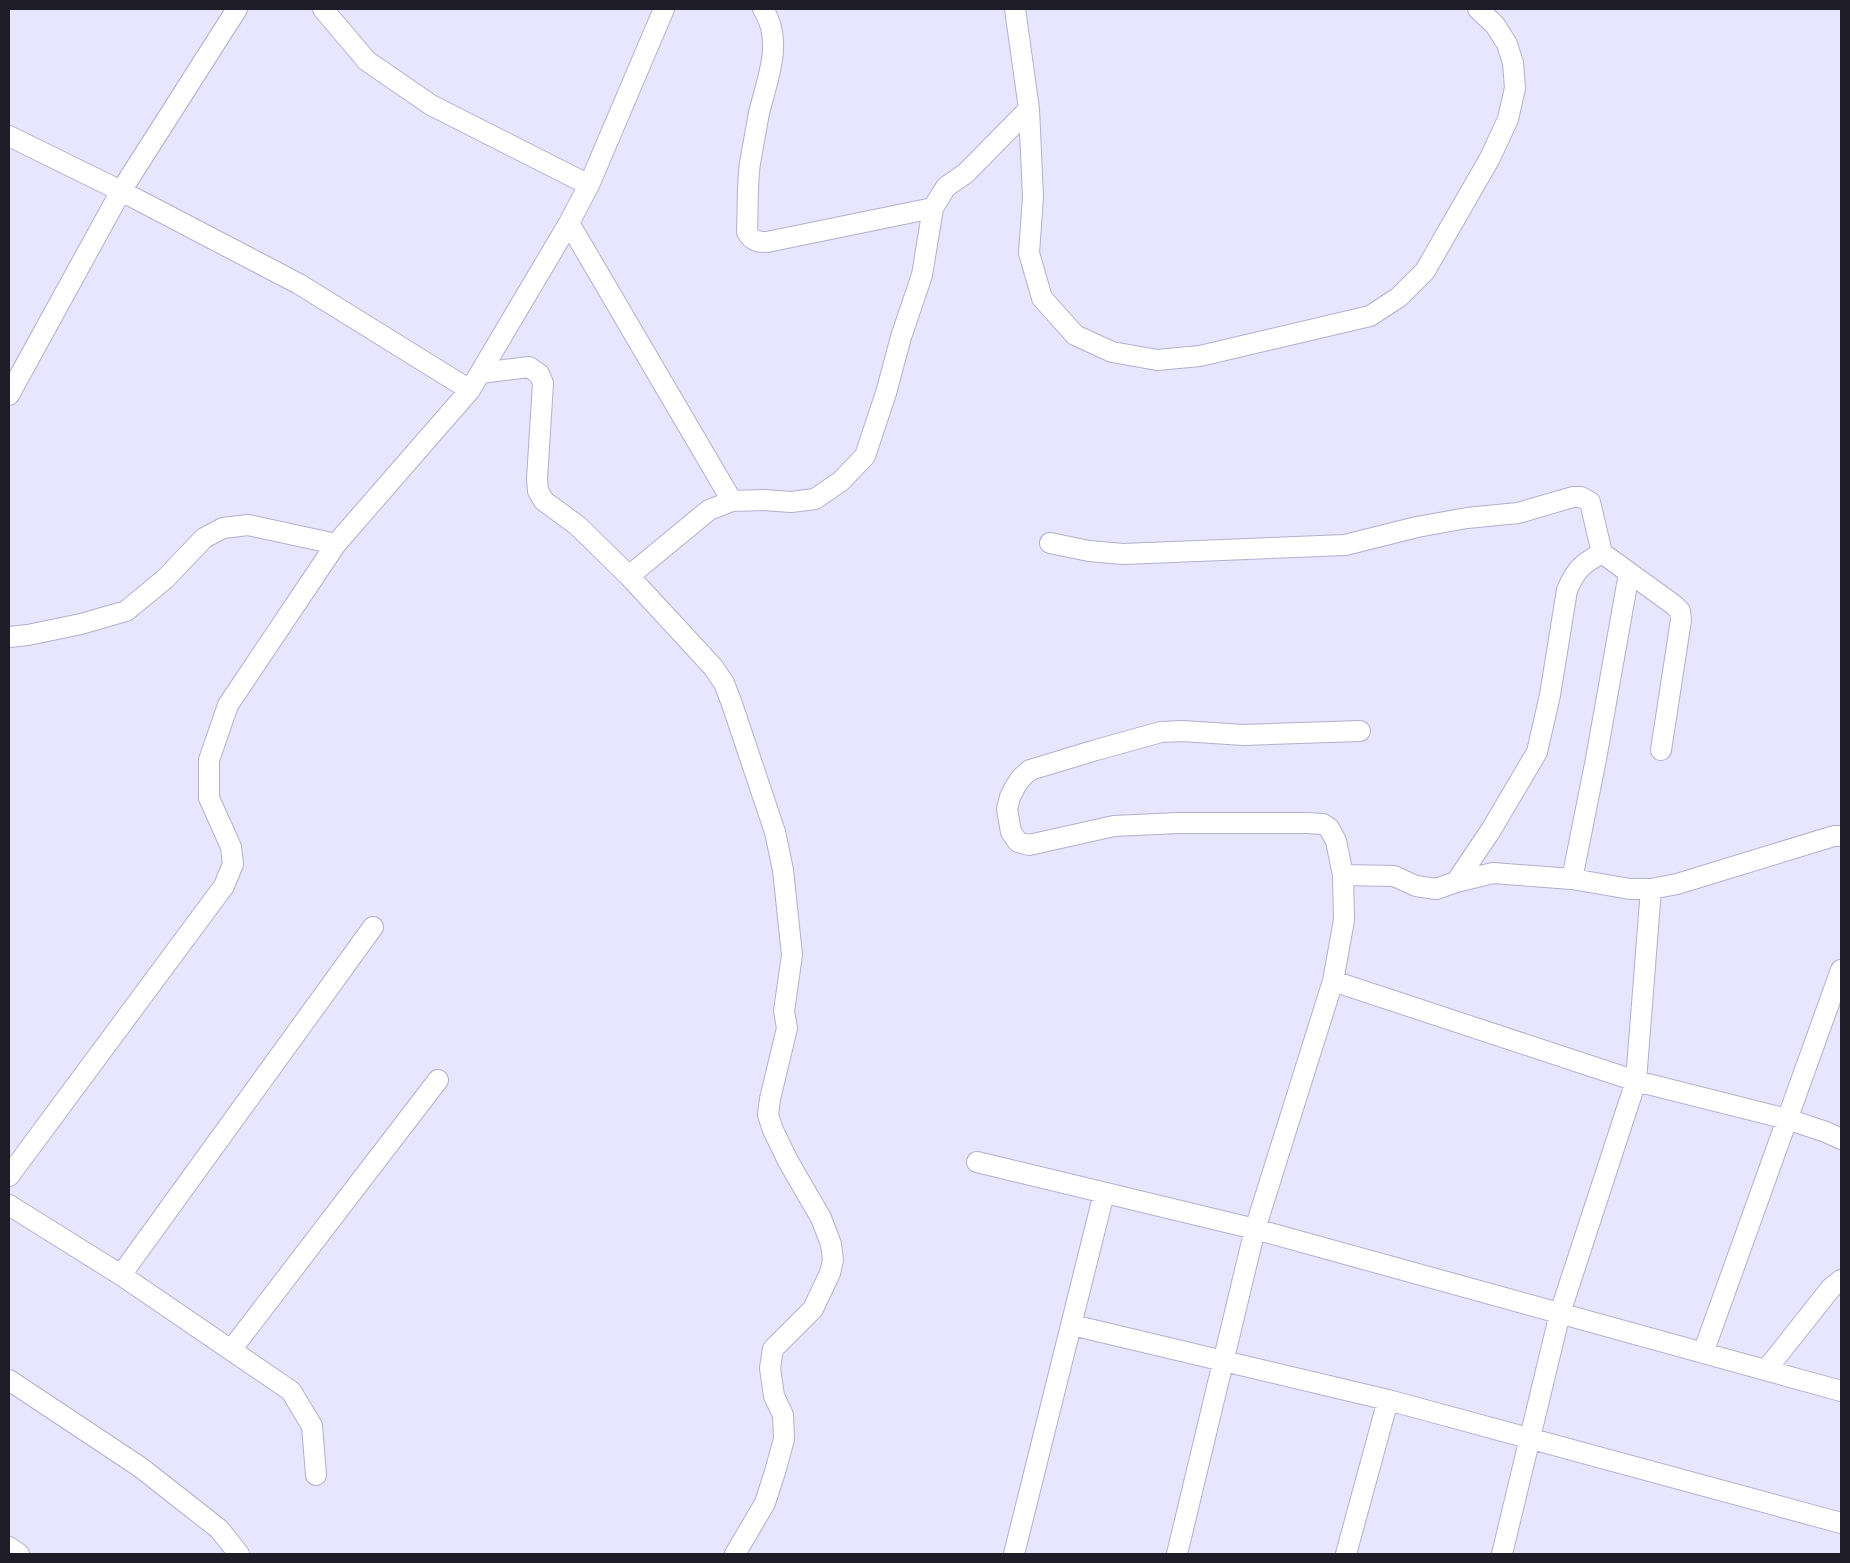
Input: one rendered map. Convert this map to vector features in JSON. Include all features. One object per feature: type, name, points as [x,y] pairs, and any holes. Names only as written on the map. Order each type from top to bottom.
[{"type":"street","points":[[9,394],[120,191],[237,9]]},
{"type":"street","points":[[323,9],[367,61],[431,105],[589,185]]},
{"type":"street","points":[[9,1176],[224,886],[233,864],[231,847],[209,798],[209,760],[228,705],[336,544],[475,381],[569,223],[589,185],[664,9]]},
{"type":"street","points":[[763,9],[769,18],[773,41],[772,63],[759,113],[750,164],[747,232],[750,238],[756,242],[767,242],[933,208]]},
{"type":"street","points":[[1015,9],[1029,109],[1033,197],[1029,253],[1042,298],[1075,335],[1112,352],[1158,360],[1200,356],[1370,316],[1400,297],[1425,271],[1490,158],[1508,120],[1515,88],[1514,63],[1507,44],[1495,26],[1478,9]]},
{"type":"street","points":[[629,576],[709,510],[732,502],[764,500],[791,502],[815,499],[841,481],[864,456],[886,393],[901,337],[922,275],[933,208],[946,187],[966,173],[1029,109]]},
{"type":"street","points":[[9,136],[299,284],[475,381],[529,367],[534,370],[542,378],[543,383],[537,479],[538,491],[544,501],[578,526],[629,576],[713,667],[724,684],[775,832],[783,870],[792,955],[784,1011],[787,1028],[768,1115],[788,1161],[821,1218],[831,1244],[833,1260],[830,1273],[813,1309],[772,1349],[770,1368],[774,1396],[783,1415],[784,1439],[765,1503],[735,1554]]},
{"type":"street","points":[[569,223],[732,502]]},
{"type":"street","points":[[1050,542],[1089,551],[1123,554],[1345,546],[1417,527],[1467,518],[1518,512],[1573,497],[1581,497],[1590,502],[1602,553],[1680,611],[1681,620],[1661,750]]},
{"type":"street","points":[[9,637],[81,624],[126,611],[165,578],[204,538],[223,528],[248,526],[336,544]]},
{"type":"street","points":[[1456,882],[1491,830],[1537,752],[1550,696],[1567,590],[1573,575],[1583,564],[1602,553]]},
{"type":"street","points":[[1572,879],[1596,759],[1629,573]]},
{"type":"street","points":[[1176,1554],[1255,1229],[1333,981],[1344,920],[1343,875],[1336,841],[1329,828],[1323,824],[1178,823],[1114,826],[1029,845],[1018,842],[1011,832],[1008,809],[1010,798],[1021,778],[1030,770],[1160,732],[1182,731],[1244,735],[1360,731]]},
{"type":"street","points":[[1343,875],[1394,876],[1416,886],[1436,889],[1493,873],[1572,879],[1630,889],[1651,889],[1677,884],[1834,836],[1841,836]]},
{"type":"street","points":[[1506,1554],[1529,1437],[1560,1314],[1636,1081],[1651,889]]},
{"type":"street","points":[[122,1275],[373,926]]},
{"type":"street","points":[[1703,1353],[1841,970]]},
{"type":"street","points":[[1333,981],[1636,1081],[1786,1119],[1841,1139]]},
{"type":"street","points":[[231,1350],[438,1080]]},
{"type":"street","points":[[977,1162],[1255,1229],[1841,1391]]},
{"type":"street","points":[[1014,1554],[1104,1193]]},
{"type":"street","points":[[9,1205],[122,1275],[291,1390],[312,1426],[316,1475]]},
{"type":"street","points":[[1766,1370],[1831,1288],[1841,1280]]},
{"type":"street","points":[[1072,1325],[1388,1400],[1841,1523]]},
{"type":"street","points":[[9,1380],[140,1467],[219,1529],[239,1554]]},
{"type":"street","points":[[1346,1554],[1388,1400]]},
{"type":"street","points":[[9,1548],[19,1554]]}]
